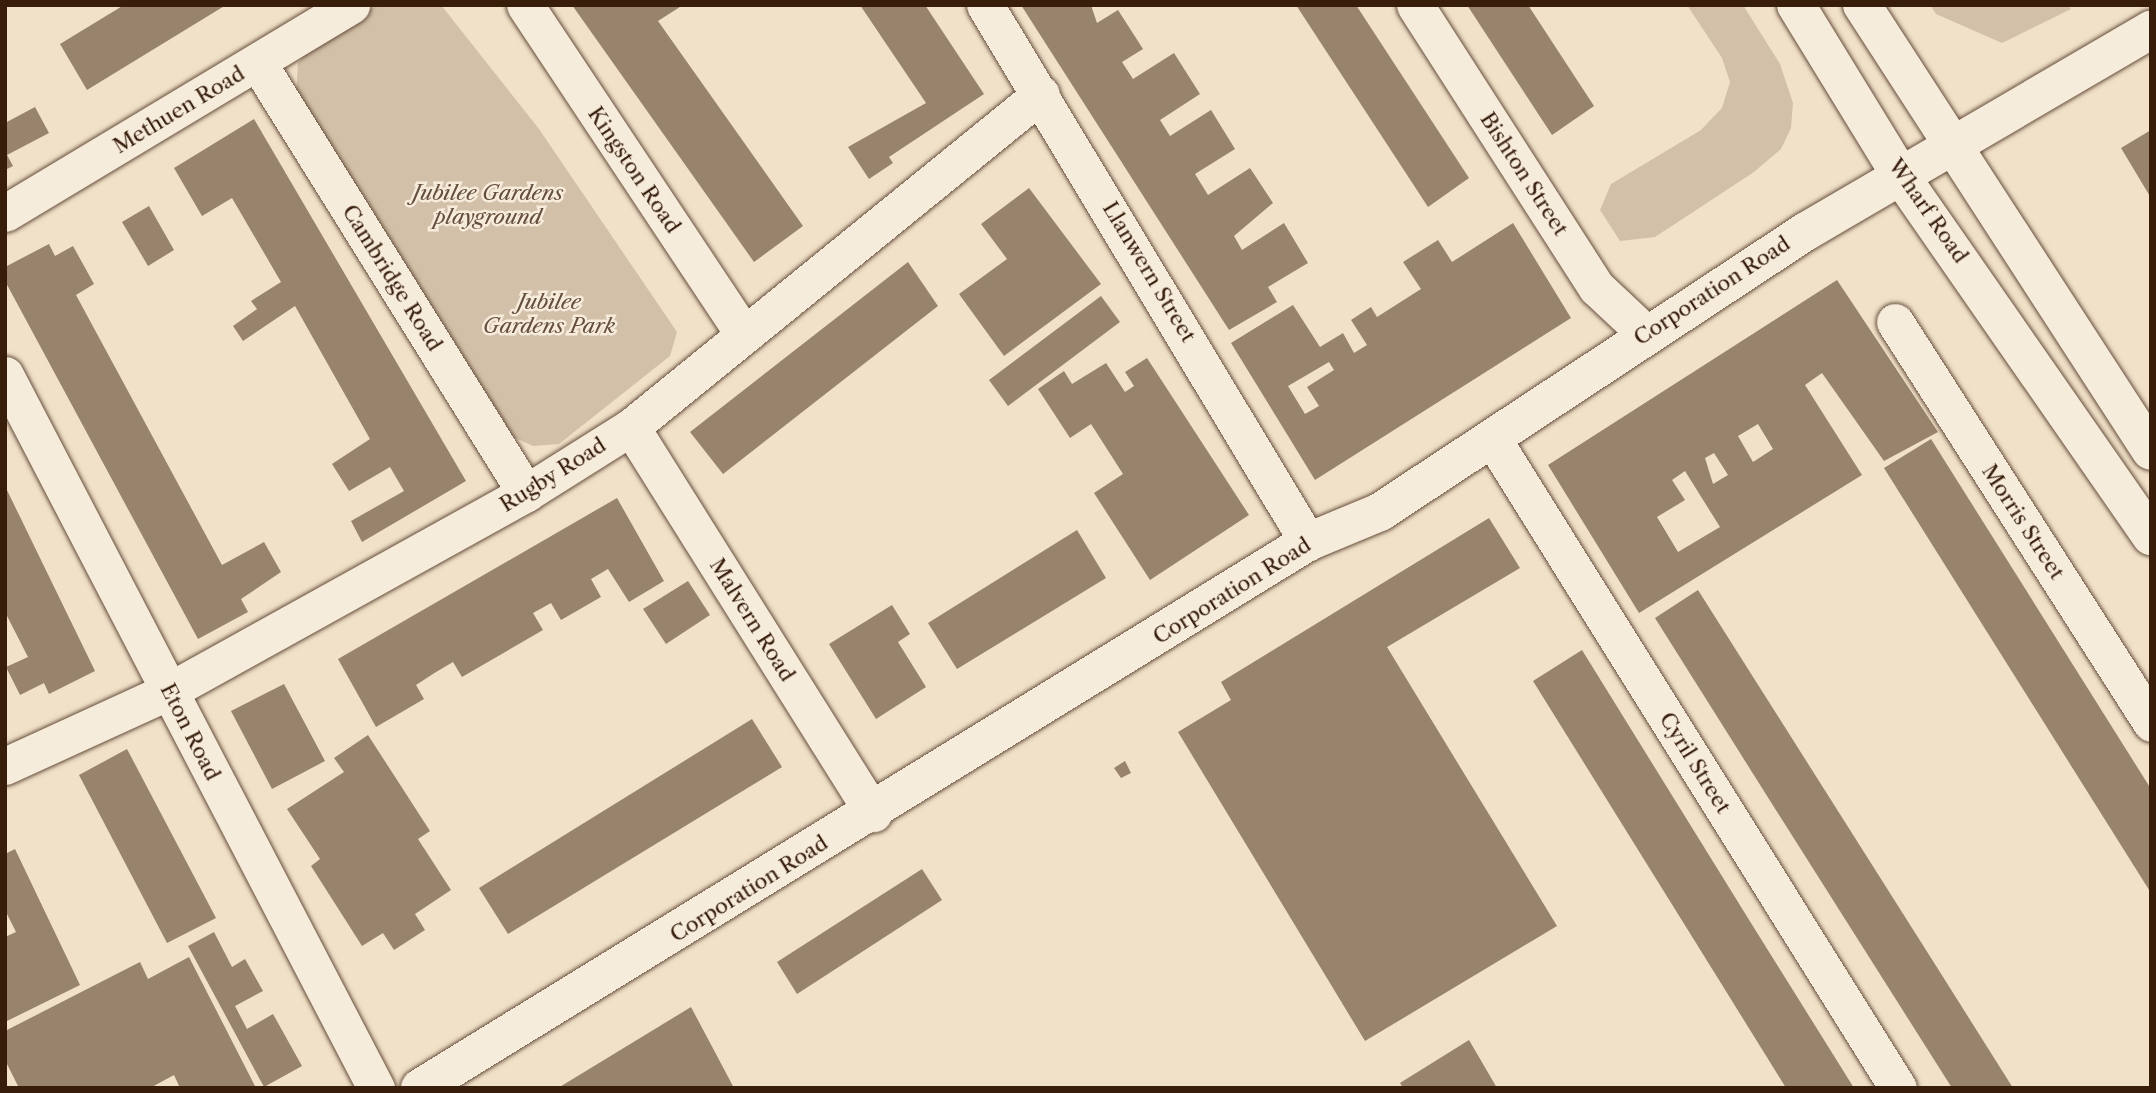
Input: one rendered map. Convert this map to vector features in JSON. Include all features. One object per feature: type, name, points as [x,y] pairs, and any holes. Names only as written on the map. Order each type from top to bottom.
[{"type":"street","name":"Methuen Road","points":[[5,213],[351,5]]},
{"type":"street","name":"Kingston Road","points":[[525,5],[744,335]]},
{"type":"street","name":"Llanwern Street","points":[[985,5],[1308,541]]},
{"type":"street","name":"Bishton Street","points":[[1415,5],[1597,288],[1645,332]]},
{"type":"street","name":"Wharf Road","points":[[1796,5],[1900,175],[2064,415],[2151,536]]},
{"type":"street","points":[[1862,5],[2151,451]]},
{"type":"street","name":"Corporation Road","points":[[420,1088],[873,813],[1308,541],[1380,512],[1645,332],[1900,175],[2151,30]]},
{"type":"street","name":"Cambridge Road","points":[[258,63],[526,493]]},
{"type":"street","name":"Rugby Road","points":[[5,766],[169,691],[526,493],[631,426],[1041,94]]},
{"type":"street","name":"Morris Street","points":[[1895,322],[2151,723]]},
{"type":"street","name":"Eton Road","points":[[5,375],[376,1088]]},
{"type":"street","name":"Malvern Road","points":[[631,426],[873,813]]},
{"type":"street","name":"Cyril Street","points":[[1492,438],[1898,1088]]},
{"type":"green space","name":"Jubilee Gardens Park","points":[[378,5],[441,5],[539,129],[677,332],[670,356],[559,444],[533,446],[511,436],[296,101],[298,63],[318,40]]},
{"type":"green space","points":[[1687,5],[1743,5],[1780,64],[1793,103],[1791,128],[1781,149],[1754,172],[1655,237],[1620,241],[1600,210],[1611,184],[1701,130],[1722,108],[1730,82],[1722,58]]},
{"type":"green space","points":[[1930,5],[2068,5],[2071,9],[2002,43],[1936,14]]},
{"type":"building","points":[[124,5],[226,5],[87,90],[60,44]]},
{"type":"building","points":[[572,5],[683,5],[658,21],[803,226],[754,262]]},
{"type":"building","points":[[860,5],[925,5],[984,94],[889,157],[893,163],[869,179],[848,147],[926,103]]},
{"type":"building","points":[[1021,5],[1091,5],[1097,23],[1118,10],[1143,49],[1122,62],[1133,79],[1174,53],[1200,94],[1160,120],[1170,136],[1211,110],[1235,149],[1195,174],[1208,195],[1250,168],[1273,203],[1234,236],[1242,250],[1284,223],[1308,263],[1268,287],[1277,302],[1229,330]]},
{"type":"building","points":[[1296,5],[1356,5],[1469,178],[1428,207]]},
{"type":"building","points":[[1467,5],[1528,5],[1594,106],[1552,135]]},
{"type":"building","points":[[35,107],[49,133],[7,155],[13,166],[5,170],[5,123]]},
{"type":"building","points":[[254,119],[466,481],[362,542],[351,521],[404,491],[390,467],[349,491],[332,464],[370,439],[295,306],[243,341],[233,326],[257,309],[251,301],[281,282],[232,198],[202,216],[174,168]]},
{"type":"building","points":[[2151,130],[2151,198],[2121,148]]},
{"type":"building","points":[[1029,188],[1101,284],[1004,356],[959,294],[1007,259],[981,224]]},
{"type":"building","points":[[149,206],[174,250],[148,266],[122,222]]},
{"type":"building","points":[[1513,223],[1571,318],[1315,480],[1231,343],[1293,305],[1320,347],[1343,333],[1354,353],[1367,345],[1351,320],[1371,307],[1377,317],[1421,289],[1403,262],[1438,240],[1452,262]],"holes":[[[1329,362],[1334,370],[1307,387],[1319,406],[1305,414],[1288,386]]]},
{"type":"building","points":[[49,244],[55,256],[73,246],[94,284],[76,295],[222,565],[264,542],[281,572],[241,599],[248,612],[198,639],[5,281],[5,267]]},
{"type":"building","points":[[908,262],[938,306],[723,474],[690,432]]},
{"type":"building","points":[[1837,280],[1938,432],[1884,461],[1822,373],[1805,385],[1862,475],[1639,613],[1548,465]],"holes":[[[1758,424],[1773,449],[1753,462],[1738,436]],[[1714,453],[1728,475],[1713,484],[1705,458]],[[1685,471],[1720,527],[1678,552],[1657,517],[1685,500],[1672,480]]]},
{"type":"building","points":[[1101,296],[1120,322],[1008,406],[989,380]]},
{"type":"building","points":[[1147,358],[1249,515],[1150,580],[1094,493],[1123,474],[1091,424],[1070,438],[1038,389],[1064,371],[1072,384],[1106,363],[1125,392],[1134,386],[1125,372]]},
{"type":"building","points":[[1931,439],[2151,789],[2151,893],[1884,468]]},
{"type":"building","points":[[5,486],[95,671],[49,694],[44,683],[20,695],[6,667],[28,657],[5,612]]},
{"type":"building","points":[[617,498],[664,581],[629,602],[608,569],[591,579],[601,597],[561,620],[551,603],[533,613],[543,630],[462,677],[453,662],[416,685],[424,699],[376,727],[338,659]]},
{"type":"building","points":[[1489,518],[1520,568],[1387,647],[1557,926],[1365,1041],[1178,732],[1231,700],[1221,682]]},
{"type":"building","points":[[1077,530],[1106,578],[957,669],[928,623]]},
{"type":"building","points":[[688,581],[710,615],[666,644],[643,609]]},
{"type":"building","points":[[1698,590],[2013,1088],[1952,1088],[1774,807],[1655,618]]},
{"type":"building","points":[[892,605],[910,634],[898,642],[926,687],[876,719],[829,644]]},
{"type":"building","points":[[1582,650],[1854,1088],[1786,1088],[1533,681]]},
{"type":"building","points":[[284,684],[325,761],[272,789],[231,711]]},
{"type":"building","points":[[752,719],[782,767],[508,934],[479,888]]},
{"type":"building","points":[[368,735],[430,831],[418,839],[451,890],[415,914],[425,930],[394,950],[383,933],[362,946],[311,866],[320,859],[287,809],[344,772],[334,758]]},
{"type":"building","points":[[127,749],[216,918],[167,943],[79,775]]},
{"type":"building","points":[[1125,761],[1131,773],[1121,778],[1114,768]]},
{"type":"building","points":[[15,849],[80,985],[5,1022],[5,937],[16,932],[5,910],[5,854]]},
{"type":"building","points":[[922,869],[942,900],[797,994],[777,962]]},
{"type":"building","points":[[214,932],[232,967],[245,959],[263,991],[235,1006],[247,1029],[273,1014],[302,1066],[264,1087],[188,946]]},
{"type":"building","points":[[189,957],[256,1088],[180,1088],[174,1075],[150,1088],[19,1088],[5,1060],[5,1031],[140,962],[148,979]]},
{"type":"building","points":[[691,1007],[734,1088],[558,1088]]},
{"type":"building","points":[[1469,1040],[1497,1088],[1403,1088],[1400,1083]]},
{"type":"park label","name":"Jubilee Gardens playground","points":[[488,205]]}]
